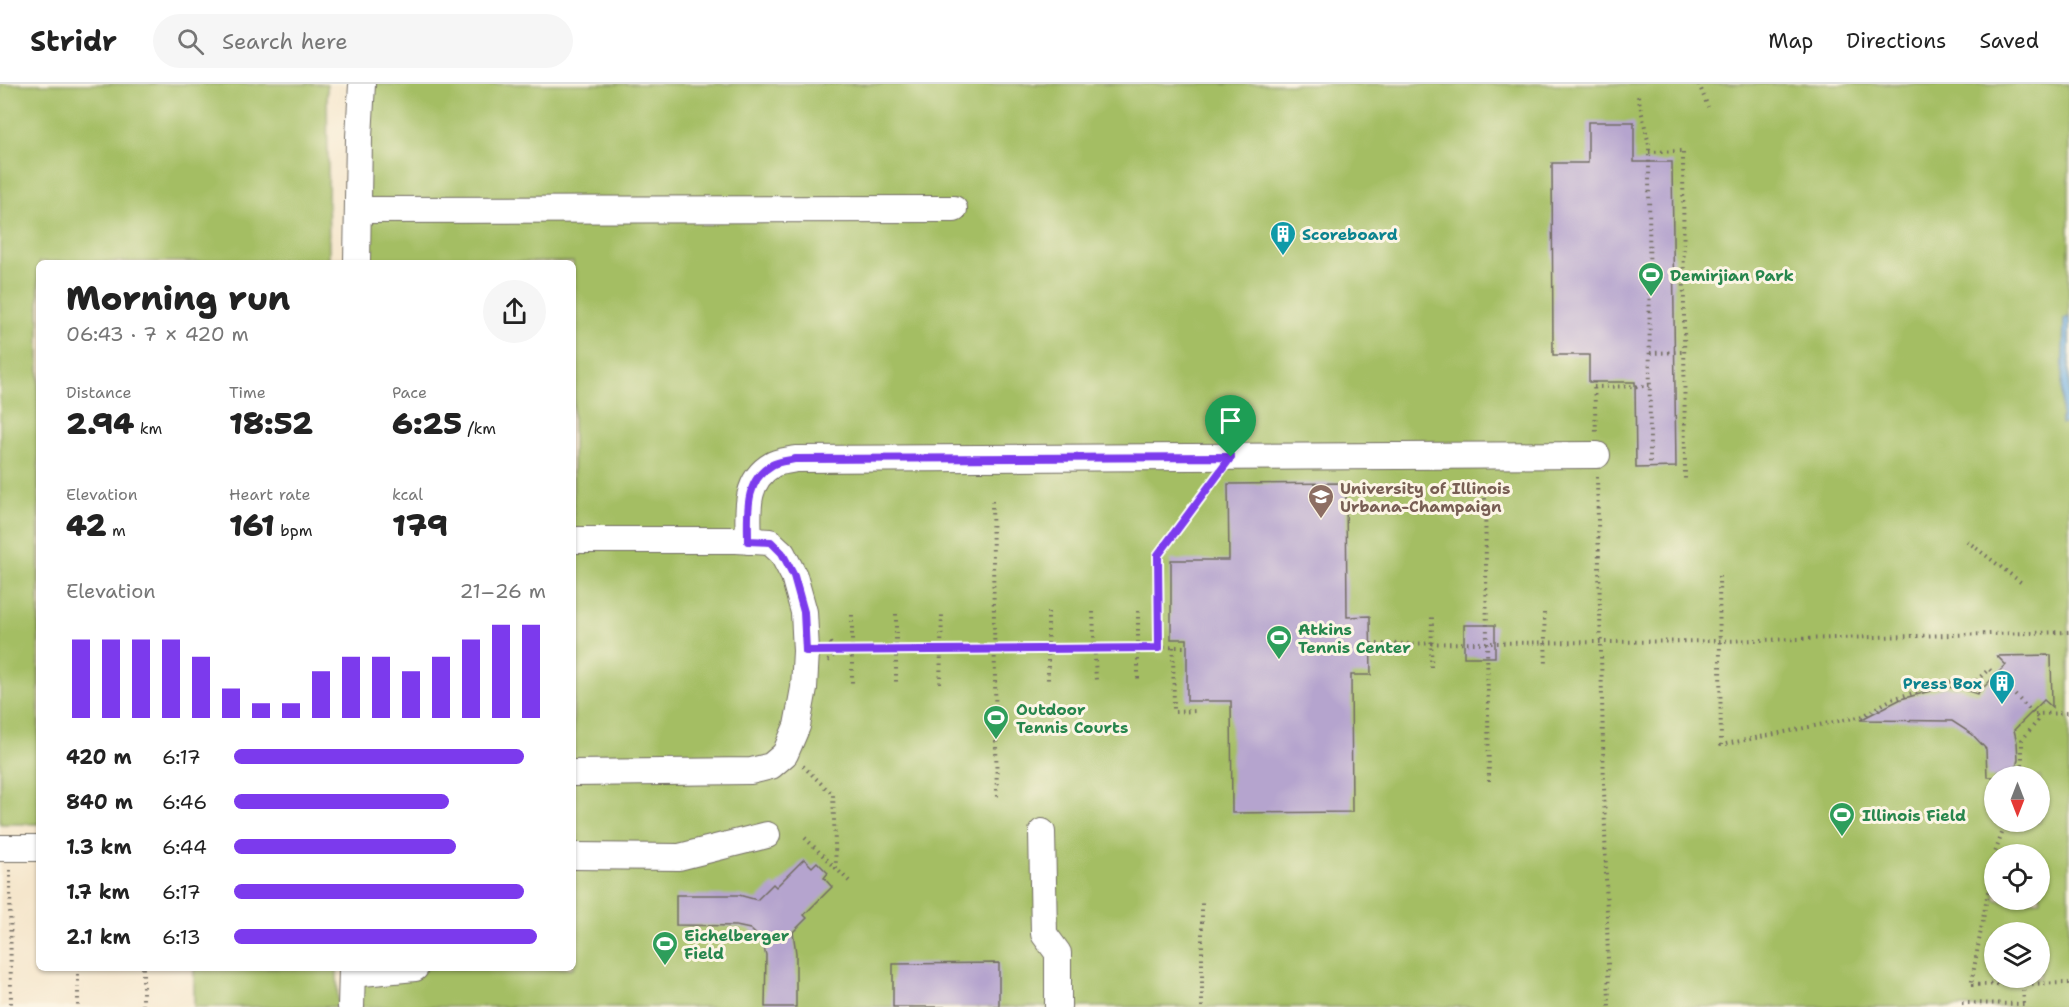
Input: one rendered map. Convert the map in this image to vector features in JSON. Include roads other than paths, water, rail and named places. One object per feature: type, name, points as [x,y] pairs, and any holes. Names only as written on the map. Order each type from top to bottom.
[{"type":"street","points":[[357,260],[362,84]]},
{"type":"street","points":[[358,210],[954,209]]},
{"type":"street","points":[[748,541],[748,504],[755,479],[773,464],[795,459],[1597,455]]},
{"type":"street","points":[[576,540],[771,542],[782,553],[794,576],[804,612],[806,651],[804,688],[797,726],[785,754],[771,766],[751,771],[576,773]]},
{"type":"street","points":[[1042,832],[1044,934],[1058,953],[1058,1007]]},
{"type":"street","points":[[576,856],[679,857],[767,835]]},
{"type":"street","points":[[5,857],[36,849]]},
{"type":"street","points":[[351,1007],[352,971]]},
{"type":"water","points":[[2069,317],[2069,424],[2061,424],[2064,319]]},
{"type":"place","name":"Scoreboard","points":[[1283,257]]},
{"type":"place","name":"Demirjian Park","points":[[1651,298]]},
{"type":"place","name":"University of Illinois Urbana-Champaign","points":[[1321,520]]},
{"type":"place","name":"Atkins Tennis Center","points":[[1279,661]]},
{"type":"place","name":"Press Box","points":[[2002,706]]},
{"type":"place","name":"Outdoor Tennis Courts","points":[[996,741]]},
{"type":"place","name":"Illinois Field","points":[[1842,838]]},
{"type":"place","name":"Eichelberger Field","points":[[665,967]]}]
